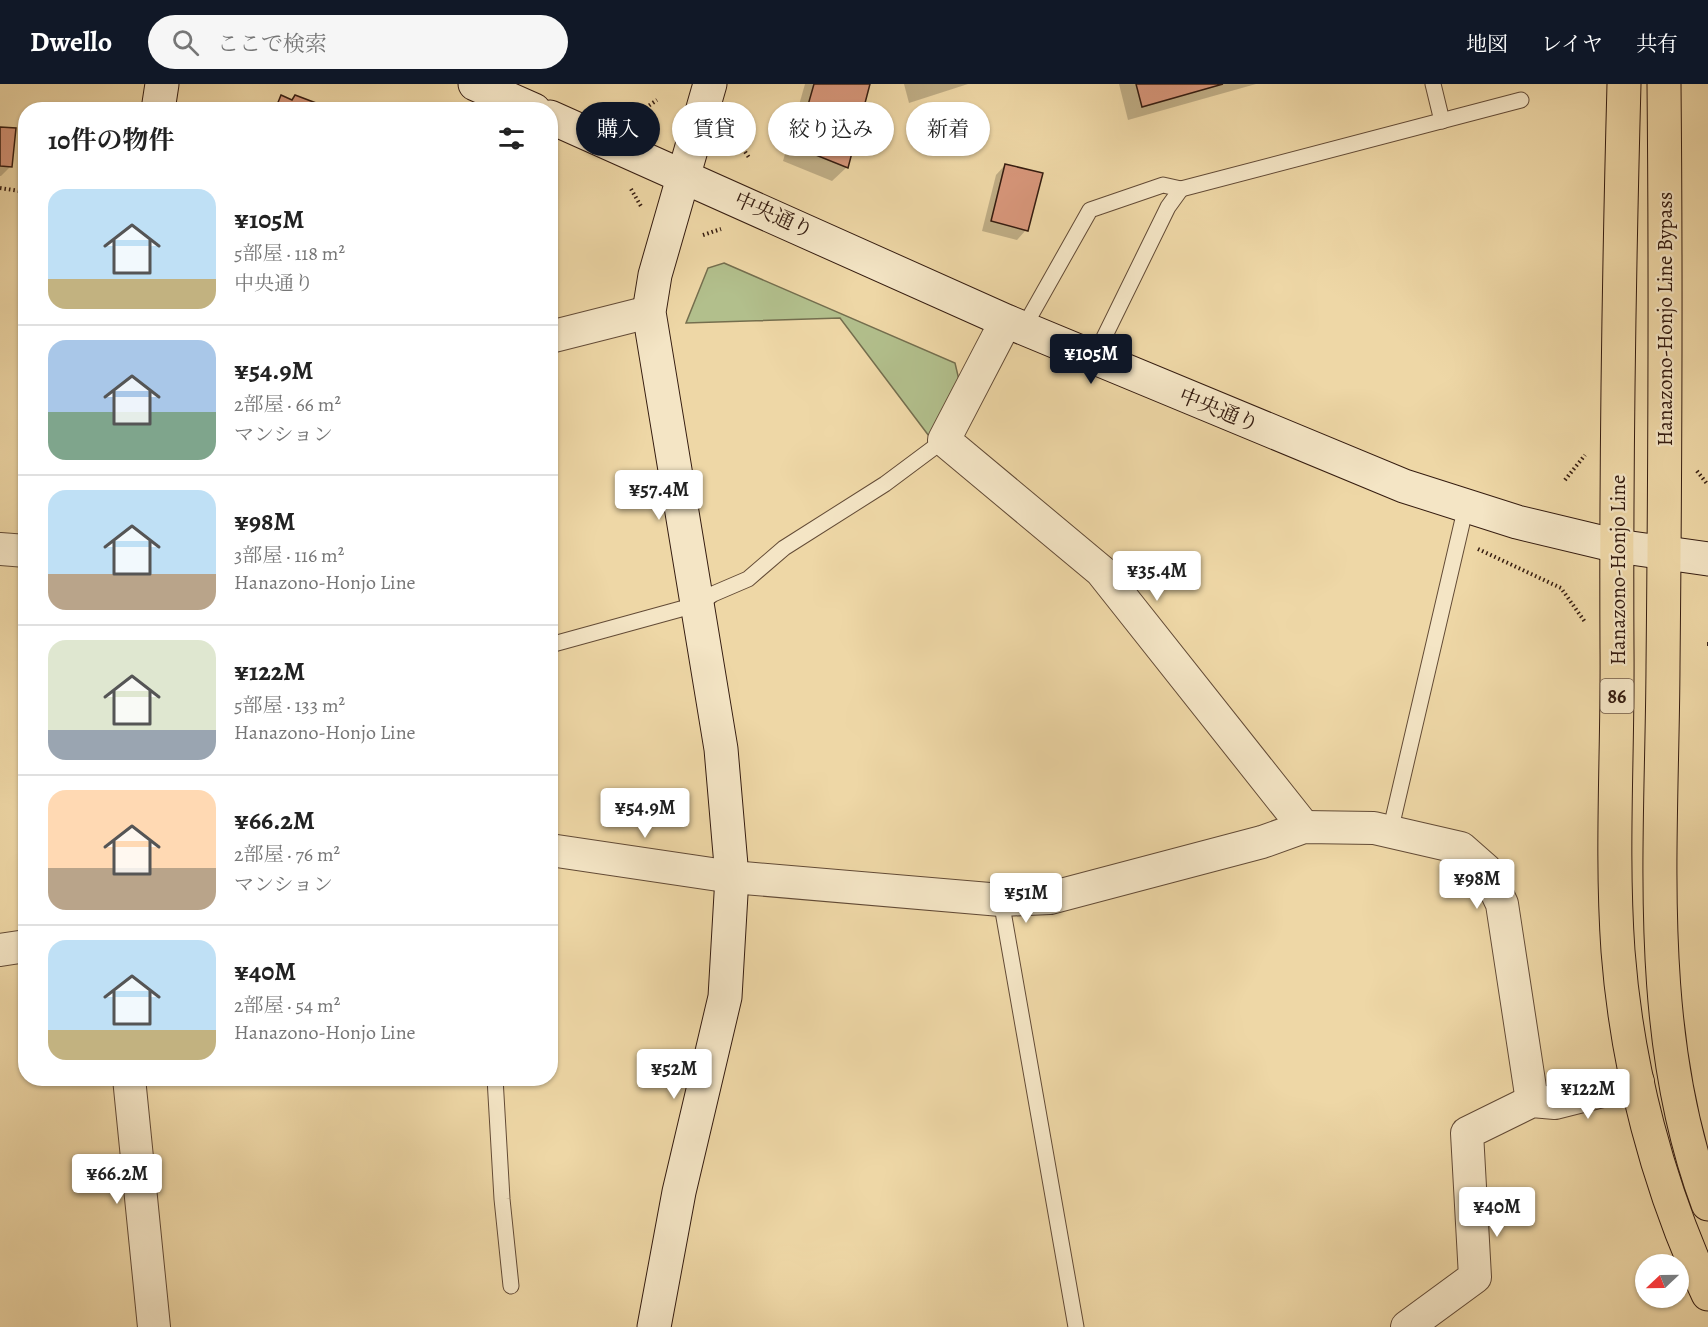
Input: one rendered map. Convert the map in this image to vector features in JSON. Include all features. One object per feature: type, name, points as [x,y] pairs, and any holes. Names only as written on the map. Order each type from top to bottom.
[{"type":"main road","name":"Hanazono-Honjo Line","points":[[1624,84],[1617,546],[1618,950],[1625,1017],[1638,1082],[1670,1204],[1708,1294]]},
{"type":"main road","name":"Hanazono-Honjo Line Bypass","points":[[1664,84],[1664,553]]},
{"type":"main road","name":"86","points":[[1664,553],[1661,883],[1663,1004],[1671,1066],[1683,1125],[1708,1204]]},
{"type":"street","points":[[159,102],[162,84]]},
{"type":"street","points":[[475,84],[516,102]]},
{"type":"street","points":[[654,1327],[679,1192],[725,997],[732,877],[721,749],[650,312],[656,275],[710,84]]},
{"type":"street","name":"中央通り","points":[[558,120],[685,175],[1015,324],[1404,486],[1517,522],[1617,546],[1708,559]]},
{"type":"street","points":[[558,335],[650,312]]},
{"type":"street","points":[[1015,324],[944,440],[1101,571],[1304,827]]},
{"type":"street","points":[[0,549],[18,550]]},
{"type":"street","points":[[558,850],[732,877],[1001,900],[1050,898],[1262,842],[1304,827],[1374,828],[1461,848],[1486,870],[1502,904],[1532,1101]]},
{"type":"street","points":[[0,950],[18,947]]},
{"type":"street","points":[[1407,1327],[1475,1278],[1467,1133],[1532,1101],[1555,1103],[1638,1082]]},
{"type":"street","points":[[130,1086],[154,1327]]},
{"type":"lane","points":[[1432,84],[1442,121]]},
{"type":"lane","points":[[1015,324],[1090,210],[1163,184],[1181,189],[1521,100]]},
{"type":"lane","points":[[1094,358],[1168,207],[1181,189]]},
{"type":"lane","points":[[558,643],[699,604],[713,594],[748,579],[784,548],[885,484],[944,440]]},
{"type":"lane","points":[[1390,832],[1466,506]]},
{"type":"lane","points":[[1001,900],[1076,1327]]},
{"type":"lane","points":[[495,1086],[502,1199],[511,1286]]},
{"type":"path","points":[[0,188],[18,191]]},
{"type":"path","points":[[631,189],[644,211]]},
{"type":"path","points":[[703,235],[721,229]]},
{"type":"path","points":[[1565,480],[1580,464]]},
{"type":"path","points":[[1458,540],[1561,588],[1586,623]]},
{"type":"green space","points":[[724,263],[955,363],[959,380],[932,440],[840,318],[686,323],[708,268]]},
{"type":"building","points":[[814,84],[870,84],[865,102],[809,102]]},
{"type":"building","points":[[1136,84],[1223,84],[1142,107]]},
{"type":"building","points":[[281,95],[292,100],[295,95],[314,102],[278,102]]},
{"type":"building","points":[[0,127],[16,128],[12,167],[0,166]]},
{"type":"building","points":[[818,156],[851,156],[848,168]]},
{"type":"building","points":[[1005,164],[1043,173],[1028,231],[991,221]]}]
